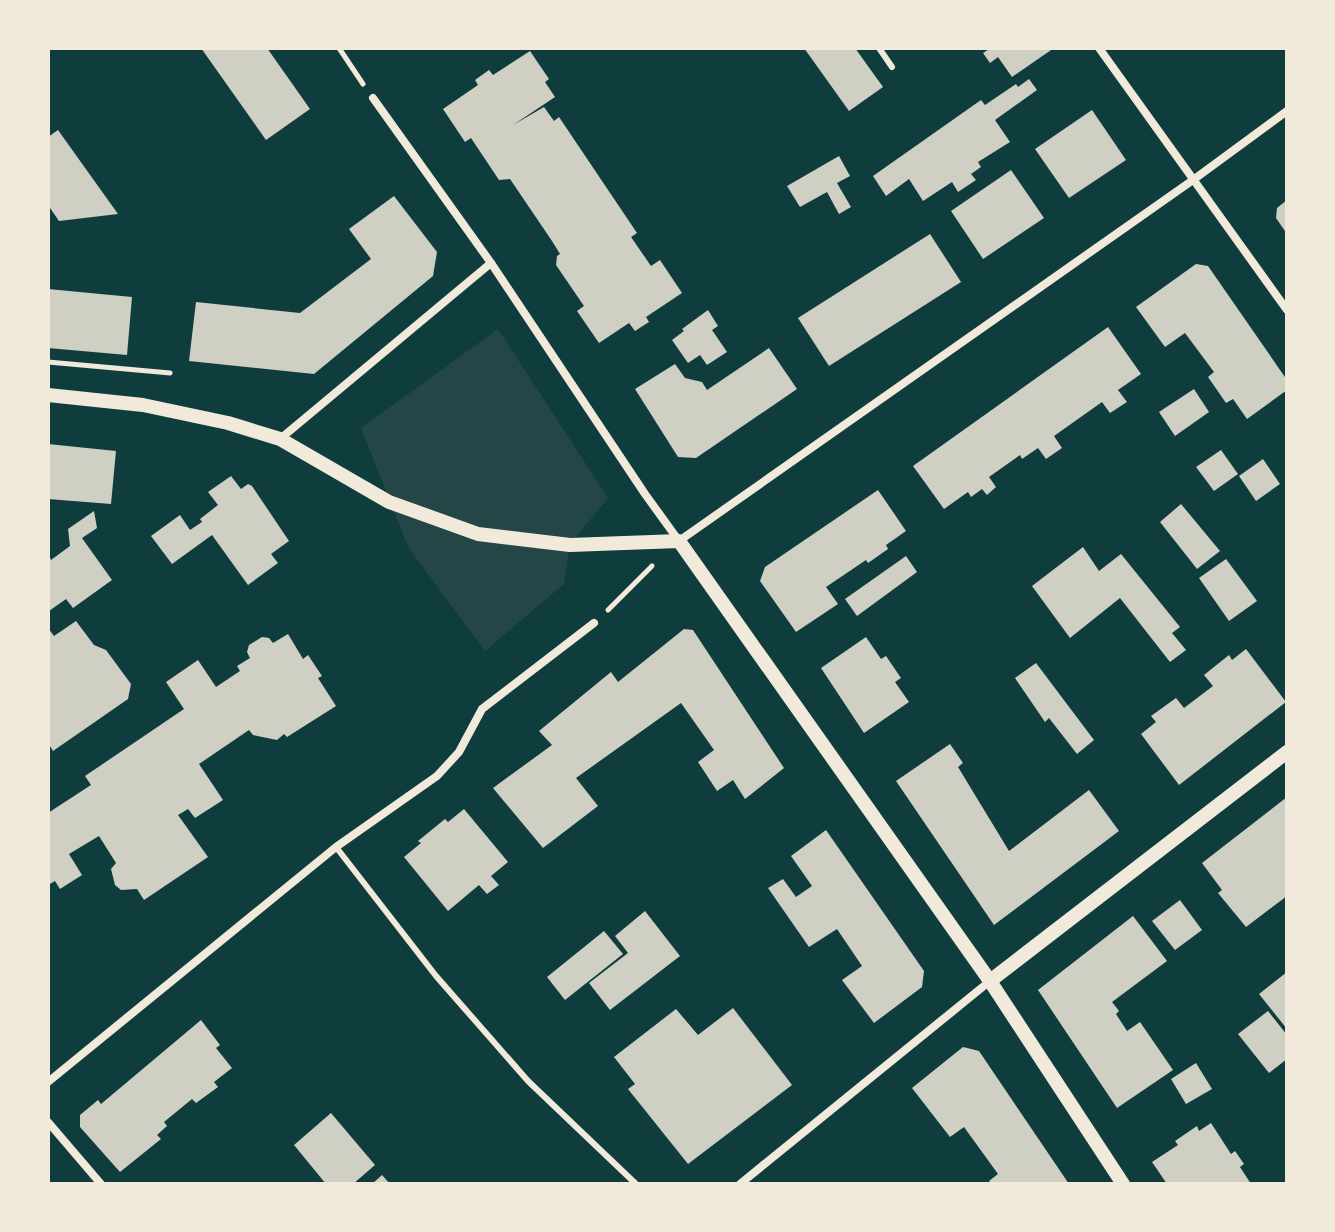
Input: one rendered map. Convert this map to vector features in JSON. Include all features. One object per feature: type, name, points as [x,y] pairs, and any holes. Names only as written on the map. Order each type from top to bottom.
[{"type":"street","points":[[1099,48],[1287,310]]},
{"type":"street","points":[[373,98],[491,263],[645,494],[990,981],[1123,1184]]},
{"type":"street","points":[[48,395],[143,405],[228,423],[280,439],[389,502],[478,534],[570,545],[679,541],[1287,111]]},
{"type":"street","points":[[280,439],[491,263]]},
{"type":"street","points":[[48,1082],[336,847],[437,776],[459,752],[482,709],[594,623]]},
{"type":"street","points":[[740,1184],[990,981],[1287,752]]},
{"type":"street","points":[[48,1122],[101,1184]]},
{"type":"lane","points":[[879,48],[892,67]]},
{"type":"lane","points":[[336,847],[436,976],[528,1081],[636,1184]]},
{"type":"path","points":[[339,48],[373,98]]},
{"type":"path","points":[[48,362],[170,373]]},
{"type":"path","points":[[594,623],[679,541]]},
{"type":"shaded area","points":[[498,329],[608,498],[570,544],[564,584],[485,651],[408,547],[361,428]]},
{"type":"building","points":[[201,48],[267,48],[310,109],[266,140]]},
{"type":"building","points":[[804,48],[855,48],[883,87],[849,111]]},
{"type":"building","points":[[991,48],[1054,48],[1012,77],[998,57],[990,63],[983,53]]},
{"type":"building","points":[[530,51],[549,79],[545,82],[555,97],[513,125],[544,107],[554,121],[559,117],[637,233],[631,237],[651,266],[660,260],[682,293],[646,317],[649,322],[635,331],[629,323],[599,343],[577,311],[584,306],[556,265],[560,254],[552,241],[510,179],[499,180],[471,138],[465,142],[443,109],[478,85],[475,80],[489,70],[493,75]]},
{"type":"building","points":[[1029,79],[1037,90],[995,120],[1010,142],[978,162],[981,167],[971,174],[976,180],[958,192],[952,182],[923,201],[909,179],[886,196],[873,176],[981,100],[985,105]]},
{"type":"building","points":[[1092,110],[1126,160],[1069,198],[1035,149]]},
{"type":"building","points":[[58,130],[118,214],[59,221],[48,205],[48,137]]},
{"type":"building","points":[[839,156],[850,176],[837,183],[851,207],[839,214],[827,192],[800,207],[787,186]]},
{"type":"building","points":[[1011,170],[1044,218],[983,259],[951,211]]},
{"type":"building","points":[[394,196],[437,252],[433,276],[314,374],[189,361],[196,302],[300,313],[371,259],[349,229]]},
{"type":"building","points":[[1287,200],[1287,234],[1276,218],[1277,208]]},
{"type":"building","points":[[930,234],[961,282],[829,366],[798,318]]},
{"type":"building","points":[[1196,264],[1208,266],[1287,380],[1287,390],[1247,419],[1233,399],[1226,403],[1208,377],[1214,372],[1185,333],[1165,347],[1136,307]]},
{"type":"building","points":[[48,289],[132,297],[127,355],[48,348]]},
{"type":"building","points":[[708,310],[718,326],[712,330],[727,352],[707,365],[700,355],[688,363],[672,340]]},
{"type":"building","points":[[1108,327],[1141,374],[1118,390],[1127,402],[1110,413],[1102,402],[1054,436],[1062,448],[1046,459],[1038,448],[1022,459],[1020,455],[989,477],[996,487],[987,495],[982,489],[971,497],[968,492],[944,509],[913,466]]},
{"type":"building","points":[[769,348],[797,389],[696,458],[678,457],[635,389],[675,364],[685,378],[702,382],[707,390]]},
{"type":"building","points":[[1194,389],[1209,412],[1175,436],[1159,412]]},
{"type":"building","points":[[48,444],[116,451],[111,504],[48,499]]},
{"type":"building","points":[[1221,450],[1238,474],[1214,491],[1196,467]]},
{"type":"building","points":[[1263,459],[1280,484],[1256,501],[1239,476]]},
{"type":"building","points":[[231,476],[241,489],[248,484],[252,486],[289,541],[271,554],[278,563],[248,585],[212,535],[172,564],[151,536],[180,515],[190,530],[202,522],[200,519],[218,505],[208,492]]},
{"type":"building","points":[[878,490],[906,531],[868,563],[866,560],[826,587],[838,604],[796,632],[760,581],[765,567]]},
{"type":"building","points":[[1181,504],[1220,551],[1197,569],[1160,522]]},
{"type":"building","points":[[94,511],[97,528],[82,538],[112,580],[73,608],[66,599],[49,611],[48,553],[51,560],[70,546],[68,529]]},
{"type":"building","points":[[1083,547],[1099,571],[1121,554],[1180,627],[1172,633],[1186,650],[1170,662],[1120,598],[1070,638],[1032,586]]},
{"type":"building","points":[[906,556],[917,572],[857,616],[845,599]]},
{"type":"building","points":[[1226,559],[1257,601],[1229,621],[1199,578]]},
{"type":"building","points":[[76,621],[94,645],[106,650],[131,684],[128,699],[53,751],[48,743],[48,628],[54,636]]},
{"type":"building","points":[[684,629],[693,630],[784,768],[745,799],[733,780],[717,791],[698,762],[714,750],[681,703],[576,778],[598,806],[543,848],[493,788],[552,745],[539,731],[611,672],[618,682]]},
{"type":"building","points":[[288,634],[303,659],[308,655],[322,676],[318,678],[336,706],[277,740],[253,735],[249,730],[199,764],[223,800],[195,818],[188,809],[178,815],[208,857],[144,900],[137,889],[121,890],[115,885],[111,869],[116,863],[99,836],[69,854],[82,875],[60,889],[55,881],[48,885],[48,813],[91,785],[85,776],[184,709],[166,682],[198,660],[216,687],[240,671],[237,666],[250,658],[247,652],[249,645],[262,637],[269,638],[273,643]]},
{"type":"building","points":[[866,637],[881,659],[886,656],[901,678],[895,682],[909,702],[864,733],[821,668]]},
{"type":"building","points":[[1246,649],[1286,702],[1179,785],[1141,734],[1156,722],[1151,716],[1176,698],[1184,708],[1213,686],[1204,675],[1229,655],[1232,660]]},
{"type":"building","points":[[1036,663],[1094,740],[1077,754],[1049,718],[1045,722],[1015,678]]},
{"type":"building","points":[[950,744],[963,763],[958,767],[1009,851],[1089,790],[1119,831],[994,925],[896,781]]},
{"type":"building","points":[[1287,797],[1287,896],[1246,927],[1218,893],[1222,890],[1202,863]]},
{"type":"building","points":[[464,809],[508,862],[491,876],[499,885],[487,894],[479,885],[448,911],[404,857],[445,819],[448,822]]},
{"type":"building","points":[[826,830],[924,971],[922,987],[874,1023],[842,980],[862,966],[837,929],[809,947],[768,888],[783,879],[796,897],[812,886],[791,856]]},
{"type":"building","points":[[1180,900],[1202,930],[1175,950],[1152,921]]},
{"type":"building","points":[[645,911],[680,956],[610,1010],[589,983],[628,953],[615,936]]},
{"type":"building","points":[[1133,916],[1167,961],[1112,1002],[1127,1031],[1140,1022],[1173,1070],[1117,1108],[1038,990]]},
{"type":"building","points":[[604,931],[623,954],[565,1000],[547,977]]},
{"type":"building","points":[[1287,972],[1287,1029],[1259,994]]},
{"type":"building","points":[[733,1008],[792,1085],[688,1164],[628,1089],[635,1084],[614,1057],[676,1009],[698,1035]]},
{"type":"building","points":[[1268,1011],[1287,1035],[1287,1059],[1269,1073],[1238,1034]]},
{"type":"building","points":[[201,1020],[220,1045],[216,1048],[232,1068],[214,1082],[218,1087],[196,1103],[192,1099],[164,1122],[167,1126],[157,1135],[161,1139],[120,1172],[80,1127],[80,1115],[98,1100],[101,1104]]},
{"type":"building","points":[[963,1047],[979,1051],[1069,1184],[991,1184],[989,1181],[998,1174],[964,1127],[950,1137],[912,1088]]},
{"type":"building","points":[[1196,1063],[1212,1089],[1186,1104],[1171,1079]]},
{"type":"building","points":[[331,1113],[375,1165],[353,1184],[326,1184],[294,1145]]},
{"type":"building","points":[[1211,1123],[1231,1154],[1235,1151],[1244,1164],[1240,1167],[1251,1184],[1167,1184],[1152,1162],[1178,1145],[1175,1141],[1197,1126],[1199,1131]]},
{"type":"building","points":[[382,1175],[390,1184],[372,1184]]}]
